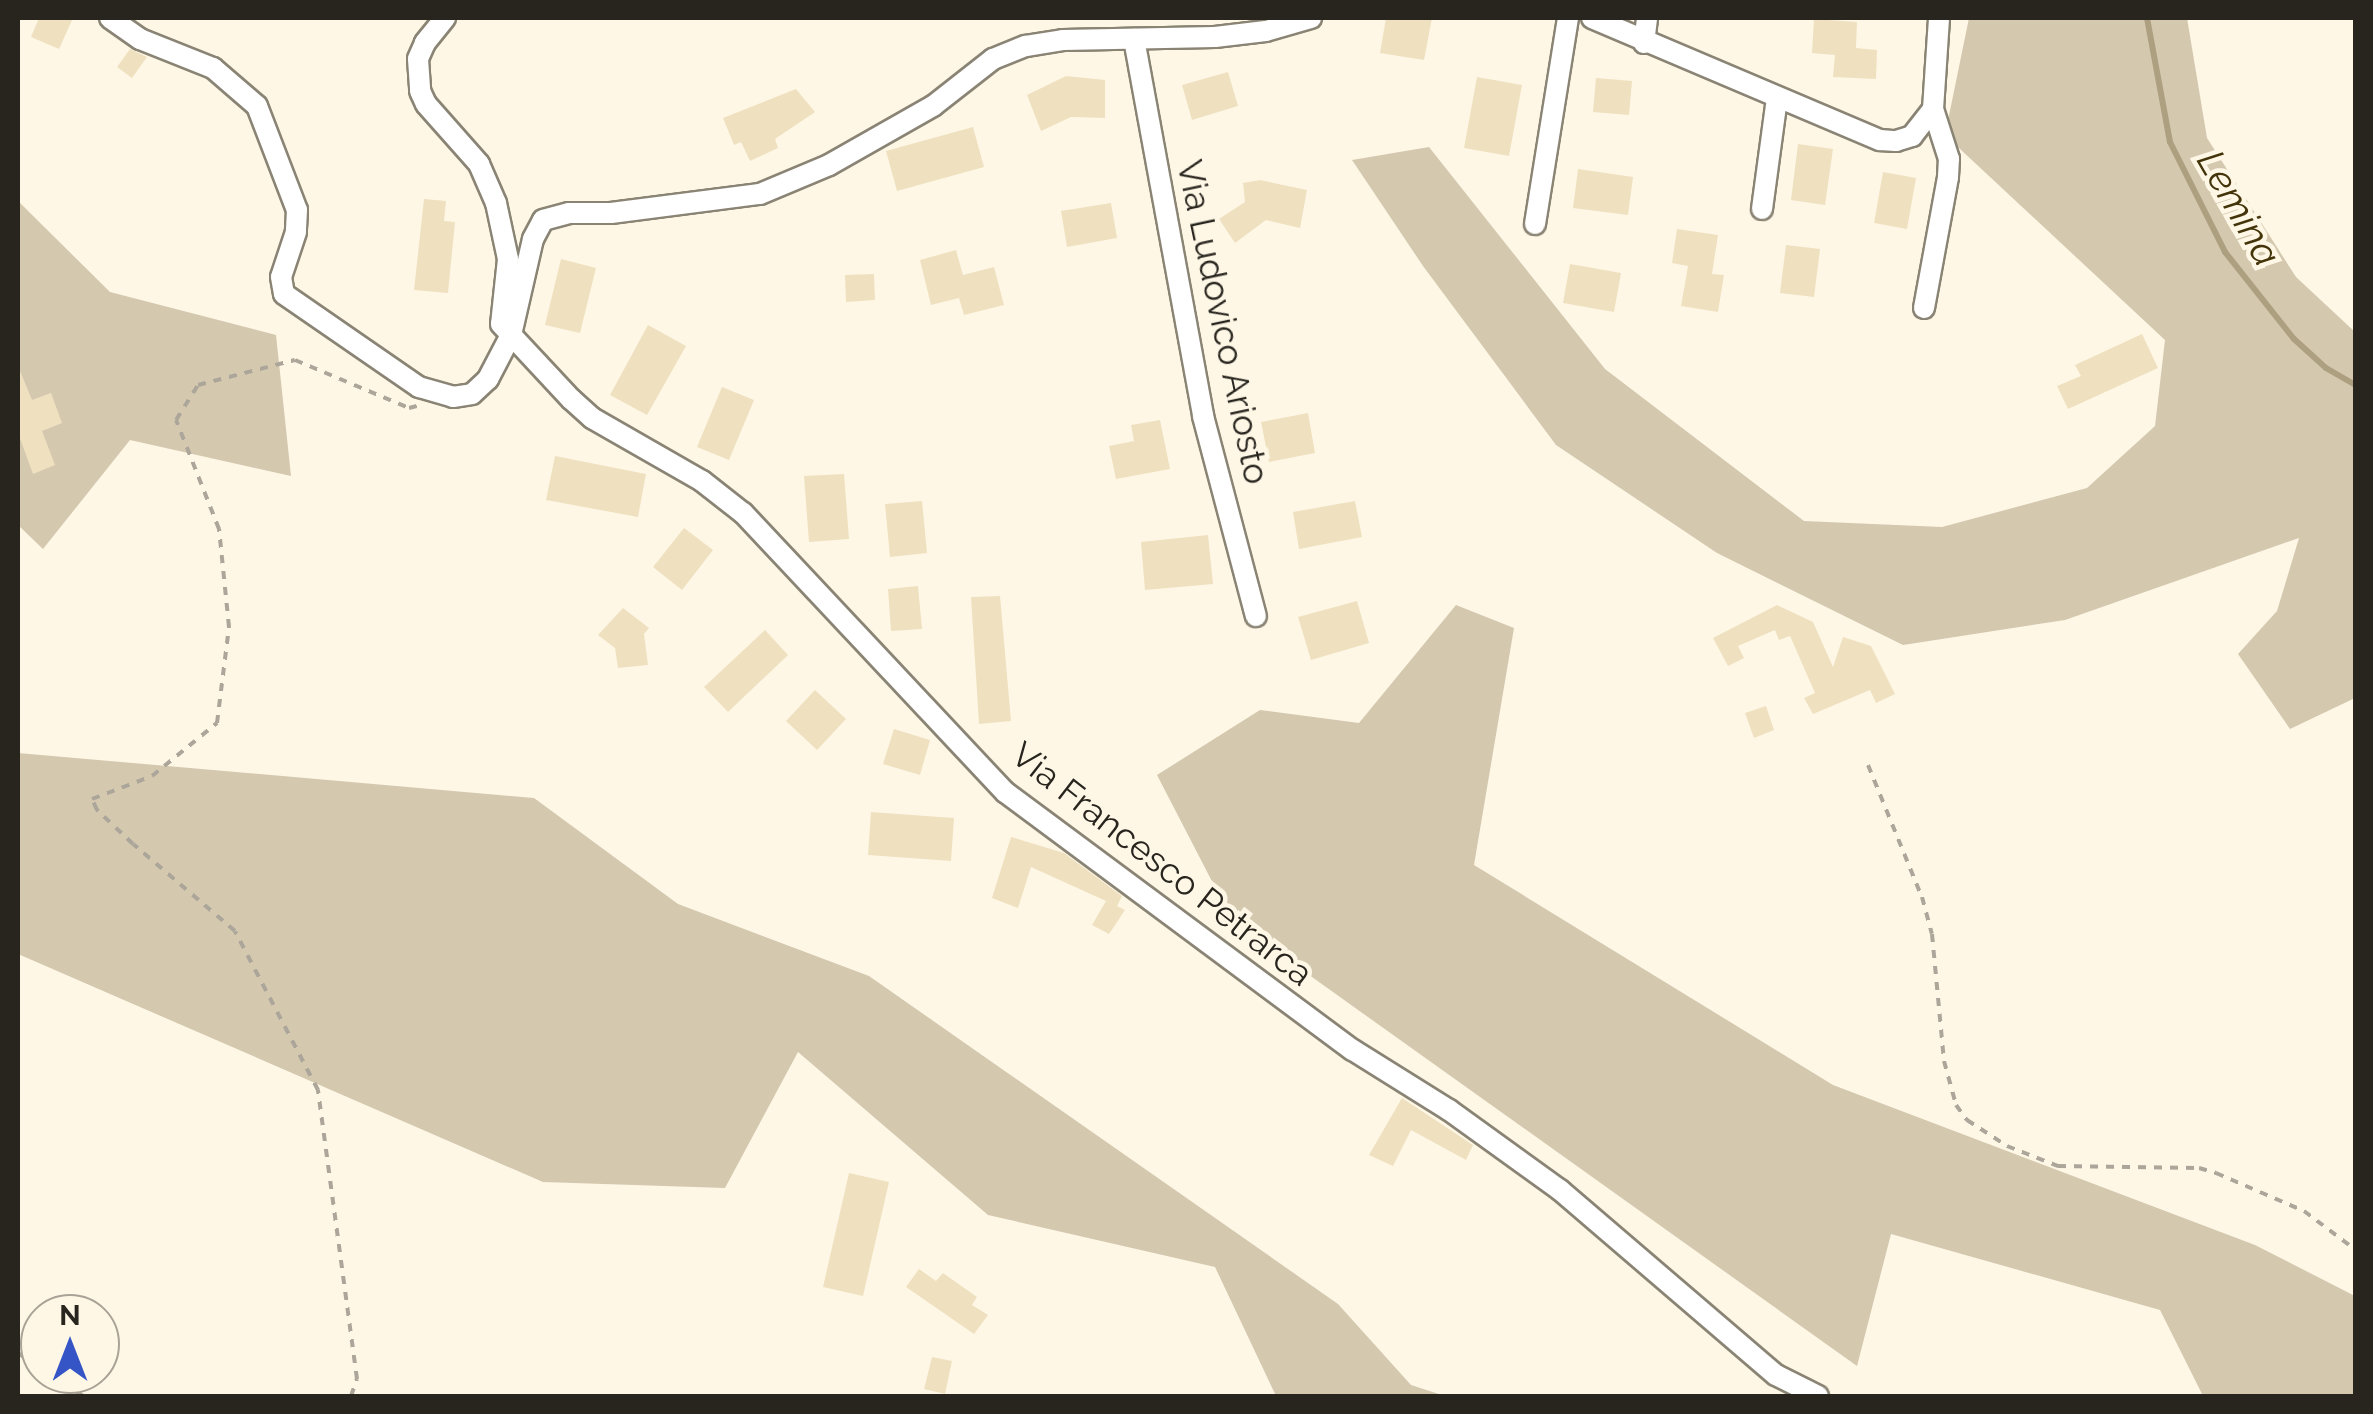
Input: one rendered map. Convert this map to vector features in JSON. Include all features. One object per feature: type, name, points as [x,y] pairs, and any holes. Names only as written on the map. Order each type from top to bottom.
[{"type":"street","points":[[110,18],[140,38],[213,68],[257,106],[297,210],[296,232],[281,277],[284,294],[418,387],[452,397],[472,394],[488,379],[511,336],[533,239],[543,220],[760,194],[829,164],[933,106],[993,60],[1026,46],[1063,40],[1266,31],[1311,18]]},
{"type":"street","points":[[445,18],[424,43],[418,60],[420,90],[426,104],[479,164],[489,184],[508,259],[501,324],[511,336]]},
{"type":"street","points":[[1535,224],[1568,18]]},
{"type":"street","points":[[1592,18],[1880,140],[1912,136],[1934,109]]},
{"type":"street","points":[[1644,43],[1647,18]]},
{"type":"street","points":[[1924,308],[1948,177],[1948,159],[1934,109],[1939,18]]},
{"type":"street","name":"Via Ludovico Ariosto","points":[[1134,39],[1203,416],[1256,616]]},
{"type":"street","points":[[1762,209],[1777,98]]},
{"type":"street","name":"Via Francesco Petrarca","points":[[511,336],[592,418],[702,481],[743,513],[1005,792],[1353,1050],[1449,1110],[1560,1190],[1776,1375],[1818,1396]]},
{"type":"path","points":[[351,1396],[357,1379],[318,1090],[235,932],[133,844],[97,810],[92,800],[152,776],[218,723],[230,627],[220,528],[176,420],[198,385],[295,360],[408,408],[452,397]]},
{"type":"path","points":[[1868,765],[1922,896],[1932,934],[1944,1062],[1956,1105],[1967,1120],[2007,1146],[2058,1166],[2199,1168],[2216,1173],[2304,1211],[2356,1250]]},
{"type":"shaded area","points":[[1969,18],[2187,18],[2207,138],[2296,277],[2355,332],[2355,698],[2290,729],[2238,654],[2277,611],[2299,538],[2065,620],[1903,645],[1717,553],[1556,445],[1423,266],[1352,160],[1429,147],[1605,369],[1804,521],[1942,527],[2087,488],[2155,426],[2165,340],[1945,135]]},
{"type":"shaded area","points":[[18,201],[110,292],[276,335],[291,476],[130,440],[43,549],[18,525]]},
{"type":"shaded area","points":[[1456,605],[1514,628],[1474,865],[1833,1085],[2255,1245],[2355,1296],[2355,1396],[2203,1396],[2160,1310],[1891,1234],[1857,1366],[1232,920],[1157,775],[1260,710],[1359,723]]},
{"type":"shaded area","points":[[18,753],[534,798],[678,904],[869,976],[1338,1304],[1411,1385],[1445,1396],[1276,1396],[1215,1267],[988,1215],[798,1052],[725,1188],[543,1182],[18,954]]},
{"type":"building","points":[[39,18],[73,18],[59,49],[31,37]]},
{"type":"building","points":[[1386,18],[1432,18],[1424,60],[1380,53]]},
{"type":"building","points":[[1814,19],[1857,22],[1856,48],[1877,50],[1876,79],[1833,77],[1835,55],[1812,53]]},
{"type":"building","points":[[130,49],[147,57],[132,78],[117,67]]},
{"type":"building","points":[[1228,72],[1238,106],[1192,120],[1182,85]]},
{"type":"building","points":[[1066,76],[1105,80],[1105,118],[1071,117],[1041,131],[1027,95]]},
{"type":"building","points":[[1477,77],[1522,85],[1509,156],[1464,148]]},
{"type":"building","points":[[1596,78],[1632,81],[1629,115],[1593,112]]},
{"type":"building","points":[[796,89],[815,112],[775,139],[778,148],[750,161],[741,142],[734,145],[723,118]]},
{"type":"building","points":[[973,127],[984,167],[897,191],[886,151]]},
{"type":"building","points":[[1798,144],[1833,149],[1825,205],[1791,200]]},
{"type":"building","points":[[1578,169],[1633,177],[1628,215],[1573,208]]},
{"type":"building","points":[[1883,172],[1916,178],[1907,229],[1874,223]]},
{"type":"building","points":[[1260,180],[1307,190],[1300,228],[1266,220],[1235,243],[1219,219],[1245,202],[1243,183]]},
{"type":"building","points":[[424,199],[446,201],[444,221],[455,222],[448,293],[414,290]]},
{"type":"building","points":[[1111,203],[1117,238],[1067,247],[1061,211]]},
{"type":"building","points":[[1677,229],[1718,235],[1712,274],[1724,275],[1718,312],[1681,306],[1688,266],[1672,263]]},
{"type":"building","points":[[1786,245],[1820,249],[1814,297],[1780,293]]},
{"type":"building","points":[[956,250],[963,275],[994,267],[1004,305],[964,315],[959,298],[931,305],[920,260]]},
{"type":"building","points":[[561,259],[596,268],[580,333],[545,325]]},
{"type":"building","points":[[1570,264],[1621,273],[1614,312],[1563,303]]},
{"type":"building","points":[[874,274],[875,300],[846,302],[845,275]]},
{"type":"building","points":[[648,325],[686,346],[647,415],[610,395]]},
{"type":"building","points":[[2142,334],[2158,368],[2068,409],[2057,386],[2081,376],[2075,365]]},
{"type":"building","points":[[18,366],[32,400],[51,393],[62,423],[42,431],[55,465],[33,474],[18,433]]},
{"type":"building","points":[[722,387],[754,400],[729,460],[697,447]]},
{"type":"building","points":[[1308,413],[1315,453],[1269,462],[1261,422]]},
{"type":"building","points":[[1160,420],[1170,469],[1116,479],[1109,446],[1134,441],[1131,425]]},
{"type":"building","points":[[555,456],[646,474],[638,517],[546,500]]},
{"type":"building","points":[[844,474],[849,539],[809,542],[804,476]]},
{"type":"building","points":[[922,501],[927,553],[890,557],[885,504]]},
{"type":"building","points":[[1355,501],[1362,537],[1299,549],[1293,512]]},
{"type":"building","points":[[684,528],[713,550],[682,590],[653,567]]},
{"type":"building","points":[[1208,535],[1213,584],[1145,590],[1141,542]]},
{"type":"building","points":[[918,586],[922,629],[891,631],[888,589]]},
{"type":"building","points":[[1000,596],[1011,721],[979,724],[971,597]]},
{"type":"building","points":[[1357,601],[1369,643],[1311,660],[1298,617]]},
{"type":"building","points":[[1777,605],[1813,622],[1833,667],[1843,637],[1871,646],[1895,694],[1876,703],[1870,690],[1813,714],[1804,698],[1815,693],[1790,636],[1779,640],[1775,630],[1738,646],[1744,658],[1728,666],[1713,638]]},
{"type":"building","points":[[623,608],[649,628],[644,634],[648,665],[618,668],[615,648],[598,635]]},
{"type":"building","points":[[765,630],[788,655],[728,712],[704,687]]},
{"type":"building","points":[[815,690],[846,719],[817,750],[786,721]]},
{"type":"building","points":[[1766,706],[1774,730],[1754,738],[1745,713]]},
{"type":"building","points":[[894,729],[930,740],[920,775],[883,764]]},
{"type":"building","points":[[871,812],[954,818],[951,861],[868,855]]},
{"type":"building","points":[[1011,837],[1064,853],[1122,896],[1117,906],[1125,910],[1109,934],[1092,925],[1106,901],[1031,867],[1018,908],[992,898]]},
{"type":"building","points":[[1402,1098],[1473,1145],[1466,1160],[1411,1130],[1393,1166],[1369,1155]]},
{"type":"building","points":[[849,1173],[889,1182],[863,1296],[823,1287]]},
{"type":"building","points":[[919,1269],[936,1281],[943,1273],[977,1297],[972,1305],[988,1315],[974,1334],[906,1287]]},
{"type":"building","points":[[932,1357],[952,1361],[945,1394],[924,1389]]},
{"type":"waterway","name":"Lemina","points":[[2147,18],[2170,142],[2225,252],[2294,339],[2326,368],[2356,385]]}]
